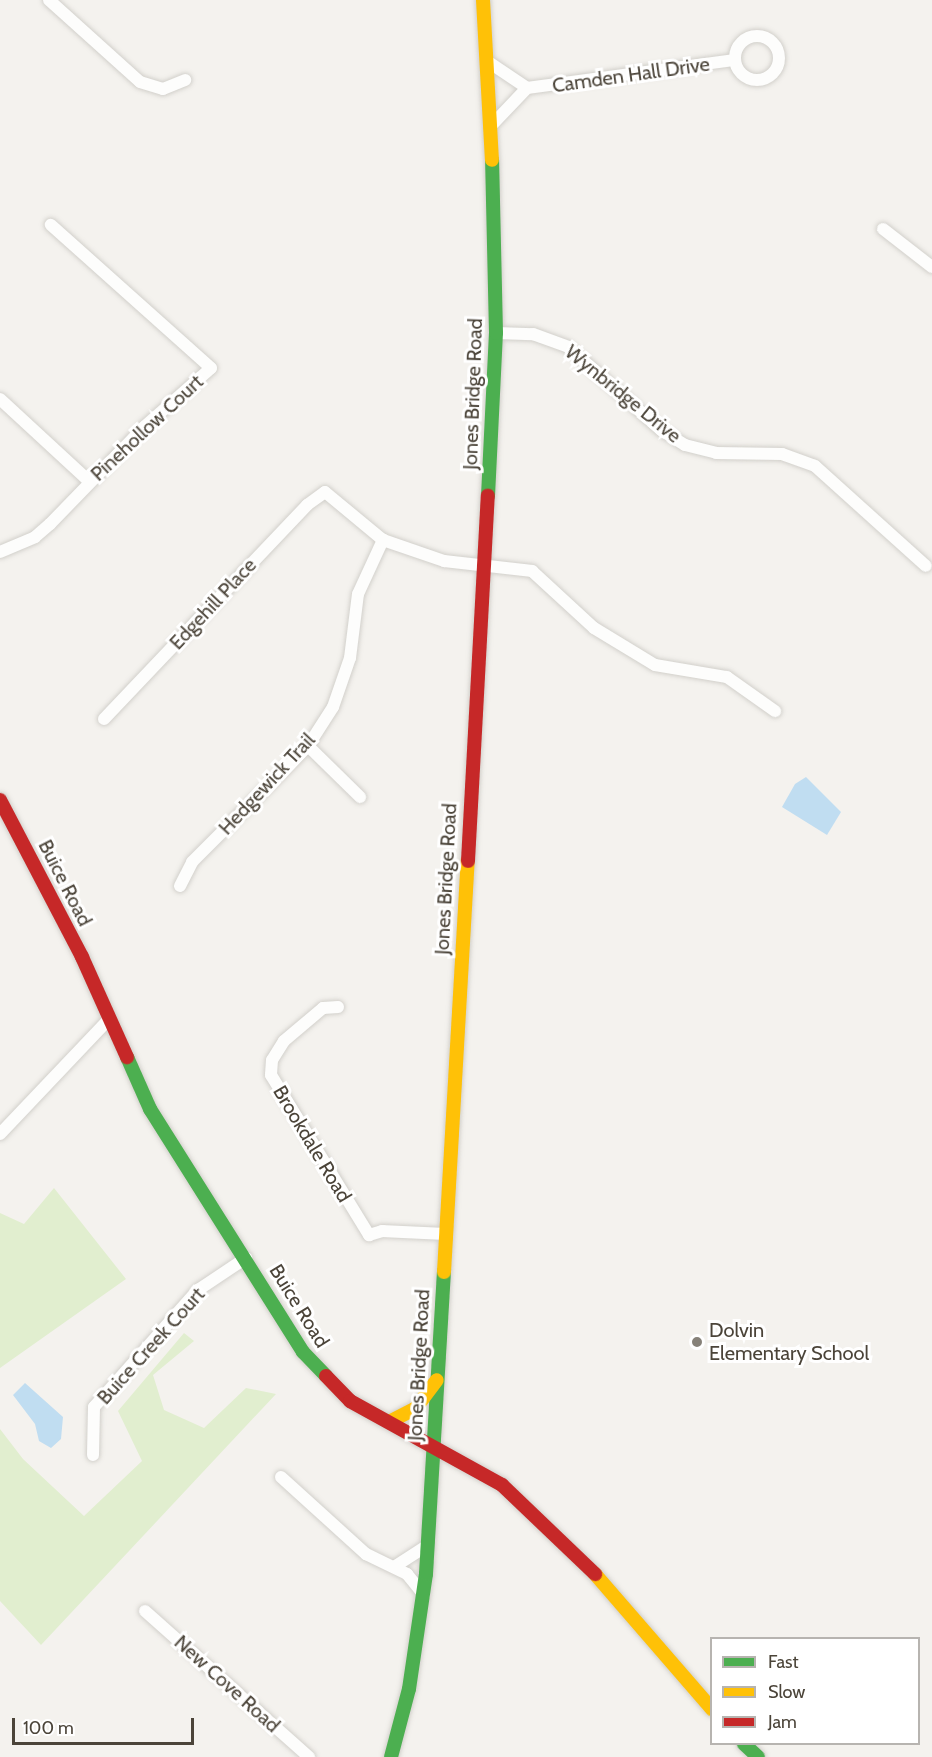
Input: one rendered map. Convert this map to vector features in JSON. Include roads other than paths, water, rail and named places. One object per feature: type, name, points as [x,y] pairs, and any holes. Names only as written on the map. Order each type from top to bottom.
[{"type":"main road","name":"Jones Bridge Road","points":[[391,1757],[409,1689],[424,1595],[428,1545],[485,564],[495,333],[491,126],[483,0]]},
{"type":"main road","name":"Buice Road","points":[[0,800],[109,1019],[150,1109],[324,1378],[350,1401],[434,1444],[502,1485],[571,1547],[710,1708]]},
{"type":"main road","points":[[389,1422],[415,1409],[438,1379]]},
{"type":"main road","points":[[746,1745],[758,1757]]},
{"type":"street","points":[[49,0],[140,82],[163,89],[185,80]]},
{"type":"street","name":"Camden Hall Drive","points":[[491,126],[527,88],[735,60]]},
{"type":"street","name":"Camden Hall Drive","points":[[487,61],[527,88]]},
{"type":"street","name":"Pinehollow Court","points":[[0,552],[35,537],[211,368],[51,225]]},
{"type":"street","points":[[883,229],[932,267]]},
{"type":"street","name":"Wynbridge Drive","points":[[495,333],[533,334],[568,347],[660,430],[685,445],[716,453],[782,454],[815,465],[926,566]]},
{"type":"street","points":[[0,399],[90,482]]},
{"type":"street","name":"Edgehill Place","points":[[104,719],[307,505],[325,492],[383,540]]},
{"type":"street","points":[[383,540],[444,561],[532,571],[594,628],[655,665],[728,677],[775,711]]},
{"type":"street","name":"Hedgewick Trail","points":[[180,886],[192,862],[308,746],[341,691],[358,594],[383,540]]},
{"type":"street","points":[[308,746],[360,797]]},
{"type":"street","name":"Brookdale Road","points":[[338,1006],[323,1008],[284,1041],[272,1060],[271,1076],[369,1235],[382,1231],[445,1234]]},
{"type":"street","points":[[0,1134],[109,1019]]},
{"type":"street","name":"Buice Creek Court","points":[[93,1455],[94,1407],[198,1290],[246,1258]]},
{"type":"street","points":[[281,1478],[366,1554],[394,1567],[418,1583],[424,1595]]},
{"type":"street","points":[[394,1567],[428,1545]]},
{"type":"street","name":"New Cove Road","points":[[145,1611],[309,1757]]},
{"type":"water","points":[[806,777],[841,812],[827,835],[782,807],[795,784]]},
{"type":"water","points":[[25,1383],[63,1417],[61,1439],[51,1448],[39,1441],[35,1424],[13,1395]]},
{"type":"place","name":"Dolvin Elementary School","points":[[697,1342]]}]
